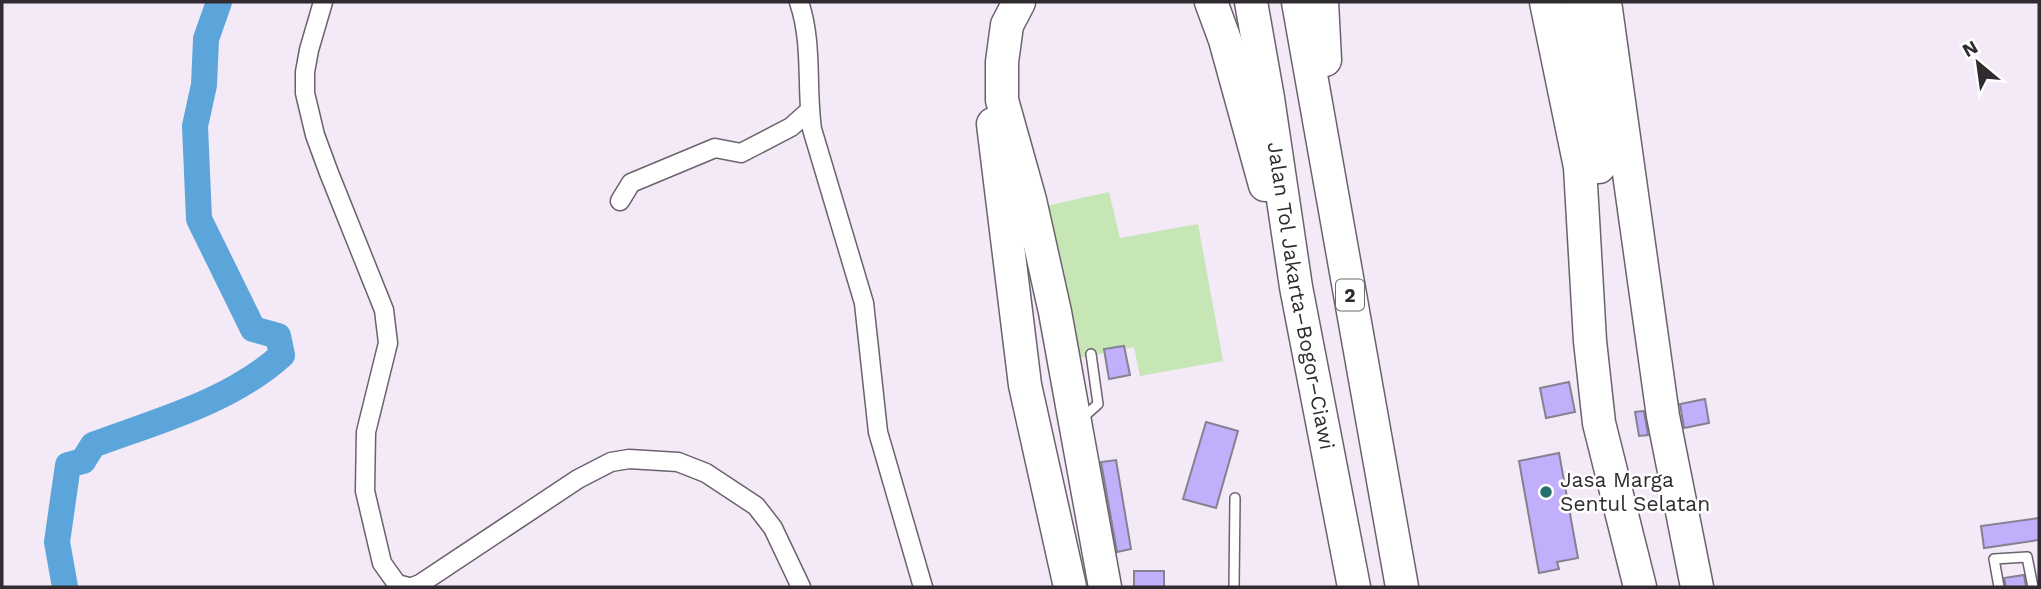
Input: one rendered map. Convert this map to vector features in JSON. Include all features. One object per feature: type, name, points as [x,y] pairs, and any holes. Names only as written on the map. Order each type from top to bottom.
[{"type":"highway","points":[[998,2],[991,22],[987,49],[990,100],[1025,385],[1070,587]]},
{"type":"highway","points":[[1019,2],[1007,24],[1002,62],[1002,100],[1032,209],[1055,312],[1105,587]]},
{"type":"highway","points":[[1210,2],[1225,40],[1250,138],[1296,287]]},
{"type":"highway","name":"Jalan Tol Jakarta–Bogor–Ciawi","points":[[1251,2],[1296,287],[1354,587]]},
{"type":"highway","name":"2","points":[[1298,2],[1402,587]]},
{"type":"highway","points":[[1318,121],[1325,52],[1322,2]]},
{"type":"highway","points":[[1546,2],[1580,167],[1590,341],[1599,423],[1640,587]]},
{"type":"highway","points":[[1578,2],[1602,195],[1605,302],[1616,403],[1633,497],[1659,587]]},
{"type":"highway","points":[[1605,2],[1663,416],[1697,587]]},
{"type":"street","points":[[323,2],[309,50],[305,93],[315,135],[384,310],[388,343],[366,432],[365,491],[382,563],[397,584],[410,587],[578,479],[611,462],[629,459],[678,462],[706,473],[756,506],[773,528],[801,587]]},
{"type":"street","points":[[799,2],[810,66],[809,111],[812,129],[864,303],[878,432],[923,587]]},
{"type":"street","points":[[620,201],[631,183],[715,148],[741,153],[791,127],[809,111]]},
{"type":"lane","points":[[1074,417],[1088,413],[1098,404],[1091,354]]},
{"type":"lane","points":[[1234,587],[1235,498]]},
{"type":"lane","points":[[1999,587],[1994,559],[2027,557],[2032,587]]},
{"type":"green space","points":[[1109,192],[1120,238],[1198,224],[1223,361],[1140,376],[1134,347],[1064,361],[1032,209]]},
{"type":"building","points":[[1124,346],[1130,375],[1109,379],[1104,349]]},
{"type":"building","points":[[1569,382],[1575,412],[1546,418],[1540,388]]},
{"type":"building","points":[[1705,399],[1709,423],[1684,428],[1680,404]]},
{"type":"building","points":[[1644,411],[1648,435],[1639,436],[1635,412]]},
{"type":"building","points":[[1206,422],[1238,431],[1216,508],[1183,499]]},
{"type":"building","points":[[1559,453],[1578,558],[1557,562],[1559,569],[1539,573],[1519,461]]},
{"type":"building","points":[[1116,460],[1131,549],[1117,552],[1101,462]]},
{"type":"building","points":[[2039,518],[2039,540],[1984,548],[1981,526]]},
{"type":"building","points":[[1134,571],[1164,571],[1164,587],[1134,587]]},
{"type":"building","points":[[2024,575],[2026,587],[2006,587],[2004,578]]},
{"type":"waterway","points":[[65,587],[57,542],[68,465],[83,461],[93,445],[192,409],[240,386],[282,355],[278,336],[253,329],[199,219],[195,126],[204,85],[206,39],[219,2]]},
{"type":"place","name":"Jasa Marga Sentul Selatan","points":[[1546,492]]}]
